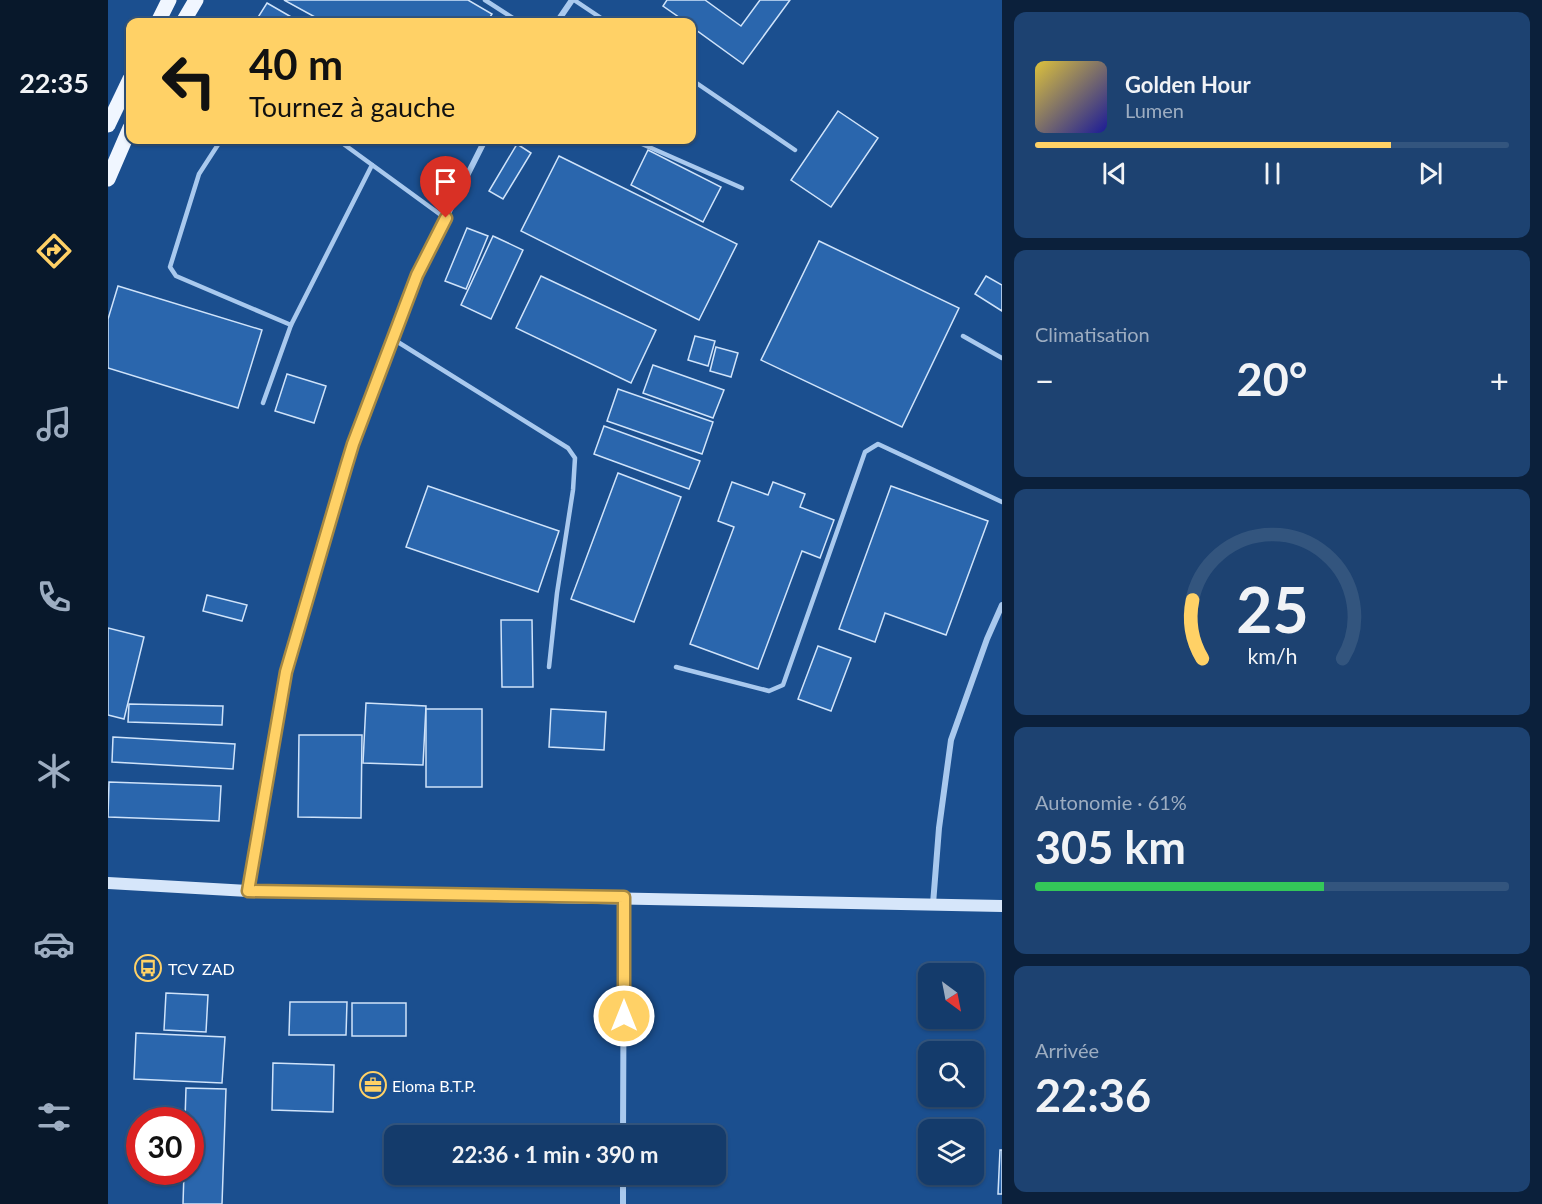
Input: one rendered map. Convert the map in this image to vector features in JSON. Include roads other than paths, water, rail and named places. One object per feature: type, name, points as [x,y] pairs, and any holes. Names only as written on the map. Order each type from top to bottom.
[{"type":"main road","points":[[160,18],[169,0]]},
{"type":"main road","points":[[185,18],[196,0]]},
{"type":"main road","points":[[108,125],[126,87]]},
{"type":"main road","points":[[108,179],[126,137]]},
{"type":"main road","points":[[108,883],[248,891],[1002,906]]},
{"type":"street","points":[[560,18],[573,0]]},
{"type":"street","points":[[248,891],[286,672],[353,444],[417,275],[483,144]]},
{"type":"street","points":[[933,904],[939,828],[951,740],[987,639],[1002,605]]},
{"type":"street","points":[[623,1125],[624,897]]},
{"type":"street","points":[[623,1185],[623,1204]]},
{"type":"lane","points":[[486,0],[513,18]]},
{"type":"lane","points":[[573,0],[601,18]]},
{"type":"lane","points":[[696,83],[795,150]]},
{"type":"lane","points":[[218,144],[199,174],[170,267],[176,276],[291,325]]},
{"type":"lane","points":[[343,144],[446,218]]},
{"type":"lane","points":[[642,144],[742,188]]},
{"type":"lane","points":[[263,403],[291,325],[372,165]]},
{"type":"lane","points":[[963,336],[1002,358]]},
{"type":"lane","points":[[393,339],[568,448],[574,458],[573,490],[557,593],[549,667]]},
{"type":"lane","points":[[676,667],[769,691],[783,685],[865,452],[878,444],[1002,502]]},
{"type":"place","name":"TCV ZAD","points":[[148,968]]},
{"type":"place","name":"Eloma B.T.P.","points":[[373,1085]]}]
